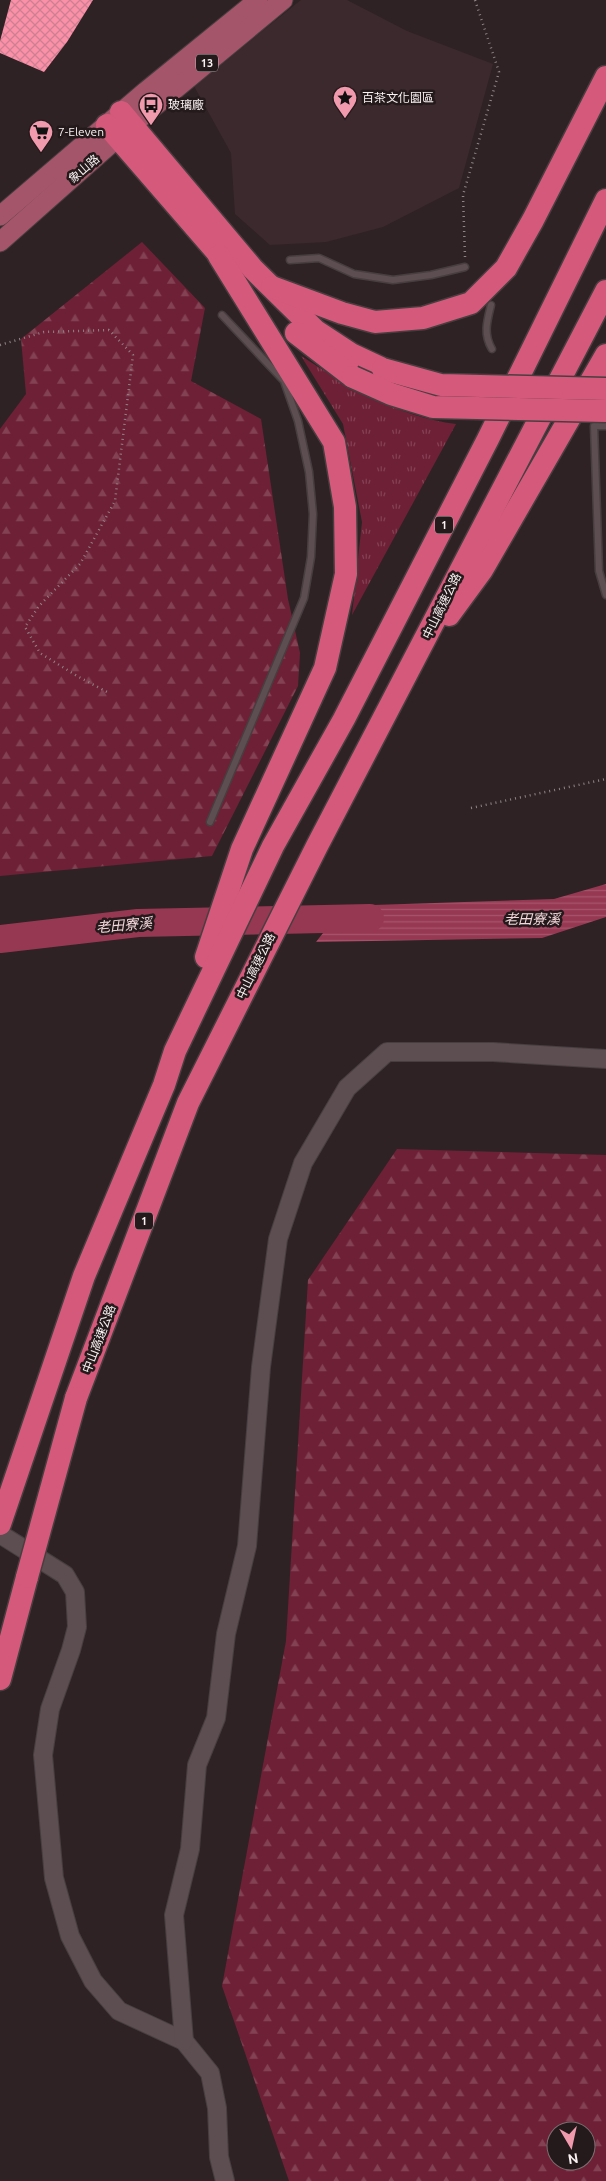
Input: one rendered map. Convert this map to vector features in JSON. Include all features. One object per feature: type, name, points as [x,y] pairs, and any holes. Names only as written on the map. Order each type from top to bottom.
[{"type":"highway","points":[[272,287],[342,313],[375,322],[423,318],[471,303],[506,268],[533,220],[606,77]]},
{"type":"highway","points":[[120,125],[219,256],[334,442],[346,507],[346,574],[325,668],[242,849],[175,1051]]},
{"type":"highway","points":[[120,125],[253,269],[316,331],[351,354],[383,368],[441,385],[606,389]]},
{"type":"highway","name":"1","points":[[0,1524],[84,1276],[164,1085],[175,1051],[273,846],[353,702],[488,439],[606,200]]},
{"type":"highway","points":[[219,256],[304,340],[353,377],[391,394],[433,407],[606,411]]},
{"type":"highway","name":"中山高速公路","points":[[0,1679],[76,1398],[188,1103],[317,846],[606,291]]},
{"type":"highway","points":[[415,660],[482,570],[606,354]]},
{"type":"main road","name":"象山路","points":[[0,240],[120,125],[258,0]]},
{"type":"main road","name":"象山路","points":[[0,216],[283,0]]},
{"type":"street","points":[[184,2040],[174,1915],[190,1849],[197,1765],[216,1718],[226,1634],[247,1546],[261,1367],[278,1239],[302,1163],[347,1088],[387,1052],[493,1052],[606,1059]]},
{"type":"street","points":[[0,1534],[65,1575],[75,1592],[77,1627],[50,1709],[43,1754],[54,1878],[70,1936],[93,1981],[119,2011],[184,2040],[210,2073],[217,2108],[219,2158],[225,2181]]},
{"type":"lane","points":[[290,260],[319,258],[354,274],[393,280],[432,275],[465,267]]},
{"type":"lane","points":[[491,305],[486,339],[492,349]]},
{"type":"lane","points":[[210,822],[304,598],[311,557],[313,514],[309,472],[298,421],[284,381],[222,315]]},
{"type":"lane","points":[[606,426],[594,426],[598,571],[606,595]]},
{"type":"path","points":[[465,267],[463,196],[500,72],[475,0]]},
{"type":"path","points":[[0,345],[44,332],[109,330],[133,355],[115,501],[80,564],[39,606],[26,627],[40,652],[77,676],[109,693]]},
{"type":"path","points":[[471,808],[606,779]]},
{"type":"shaded area","name":"百茶文化園區","points":[[301,0],[347,0],[407,31],[493,64],[459,188],[383,227],[326,242],[270,245],[235,214],[231,153],[194,86]]},
{"type":"green space","points":[[142,242],[205,308],[191,381],[261,419],[288,599],[300,653],[298,686],[212,856],[0,876],[0,429],[26,394],[21,339]]},
{"type":"green space","points":[[301,356],[338,379],[394,408],[414,415],[456,424],[352,615],[362,522],[343,424]]},
{"type":"green space","points":[[397,1149],[606,1155],[606,2181],[289,2181],[222,1986],[286,1641],[308,1280]]},
{"type":"water","name":"老田寮溪","points":[[606,884],[606,917],[542,938],[316,942],[344,906],[554,899]]},
{"type":"building","points":[[11,0],[93,0],[67,42],[44,72],[0,53],[0,41]]},
{"type":"waterway","name":"老田寮溪","points":[[0,939],[138,923],[370,918]]},
{"type":"place","name":"百茶文化園區","points":[[345,119]]},
{"type":"place","name":"玻璃廠","points":[[151,126]]},
{"type":"place","name":"7-Eleven","points":[[41,153]]}]
